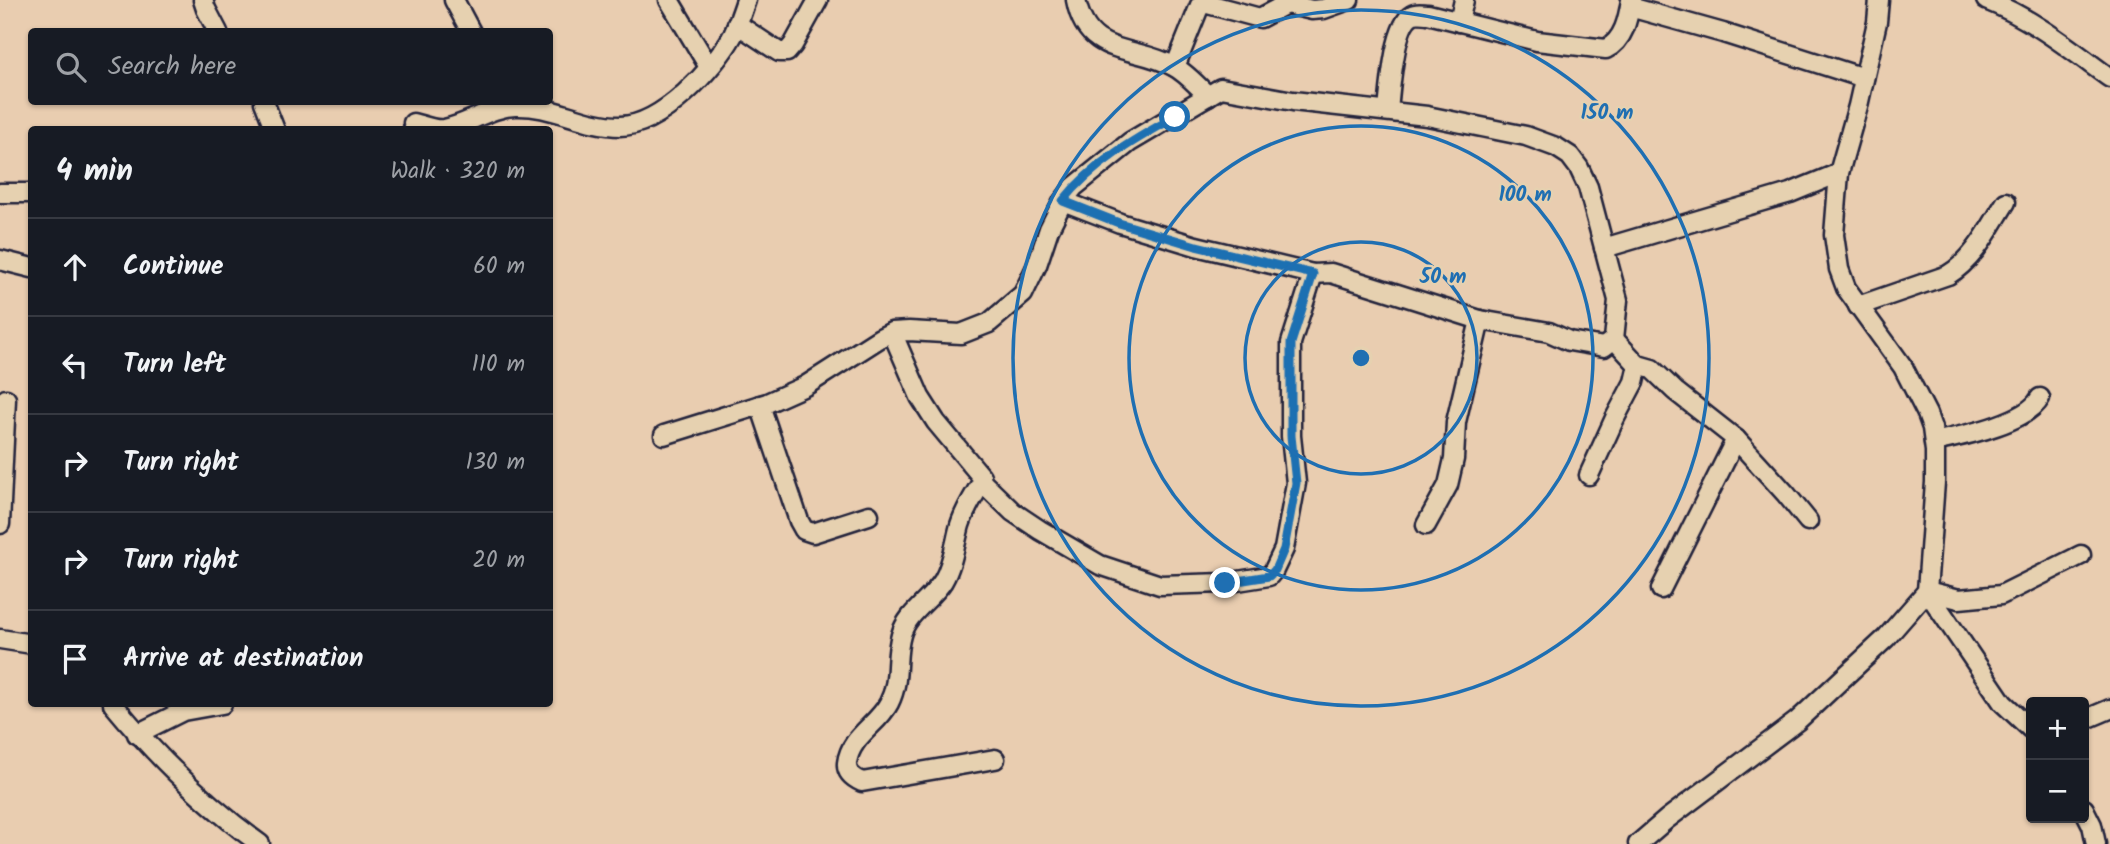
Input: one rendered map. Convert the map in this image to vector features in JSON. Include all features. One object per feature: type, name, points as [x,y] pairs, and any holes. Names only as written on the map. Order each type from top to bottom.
[{"type":"street","points":[[203,0],[216,28]]},
{"type":"street","points":[[454,0],[469,28]]},
{"type":"street","points":[[669,0],[709,67]]},
{"type":"street","points":[[527,105],[603,124],[622,126],[647,119],[680,98],[709,67],[723,50],[746,0]]},
{"type":"street","points":[[737,24],[779,52],[787,52],[818,0]]},
{"type":"street","points":[[1175,67],[1200,5],[1204,3],[1260,18],[1286,4],[1312,10],[1324,9],[1349,0]]},
{"type":"street","points":[[1459,22],[1464,0]]},
{"type":"street","points":[[1638,844],[1797,721],[1886,638],[1927,591],[1936,451],[1927,414],[1903,367],[1846,288],[1839,269],[1834,235],[1839,173],[1877,22],[1879,0]]},
{"type":"street","points":[[1986,0],[2035,23],[2110,78]]},
{"type":"street","points":[[1075,2],[1084,23],[1097,38],[1112,48],[1152,57],[1175,67],[1208,96]]},
{"type":"street","points":[[1388,111],[1398,43],[1407,19],[1419,13],[1537,41],[1606,49],[1618,40],[1625,29],[1631,4],[1864,78]]},
{"type":"street","points":[[664,435],[760,405],[805,386],[892,332],[961,334],[989,323],[1023,294],[1037,265],[1049,229],[1063,201],[1074,187],[1130,142],[1221,88],[1293,101],[1427,116],[1526,136],[1556,147],[1570,156],[1580,168],[1588,187],[1618,300],[1614,339],[1604,347],[1569,341],[1549,332],[1480,320],[1331,273],[1313,274],[1196,246],[1119,223],[1063,201]]},
{"type":"street","points":[[265,105],[273,126]]},
{"type":"street","points":[[450,126],[502,105]]},
{"type":"street","points":[[413,123],[428,126]]},
{"type":"street","points":[[1604,248],[1790,193],[1839,173]]},
{"type":"street","points":[[0,193],[28,193]]},
{"type":"street","points":[[1858,306],[1948,275],[1961,267],[2006,202]]},
{"type":"street","points":[[0,260],[28,267]]},
{"type":"street","points":[[892,332],[925,405],[936,422],[981,476],[982,482],[1013,512],[1100,565],[1160,585],[1225,583],[1269,576],[1275,570],[1284,549],[1296,483],[1291,436],[1291,343],[1313,274]]},
{"type":"street","points":[[1426,525],[1448,485],[1454,459],[1456,422],[1480,320]]},
{"type":"street","points":[[1614,339],[1638,365],[1652,369],[1675,391],[1736,439],[1808,522]]},
{"type":"street","points":[[1589,475],[1634,382],[1638,365]]},
{"type":"street","points":[[1934,442],[1976,433],[2015,418],[2033,407],[2040,398]]},
{"type":"street","points":[[0,524],[6,399]]},
{"type":"street","points":[[760,405],[804,530],[813,533],[869,515]]},
{"type":"street","points":[[1661,589],[1736,439]]},
{"type":"street","points":[[982,482],[960,523],[944,578],[935,593],[907,622],[901,634],[894,693],[887,706],[852,747],[848,770],[853,778],[862,782],[995,759]]},
{"type":"street","points":[[1927,591],[1959,599],[2001,595],[2081,555]]},
{"type":"street","points":[[1927,591],[2003,704],[2026,725]]},
{"type":"street","points":[[0,639],[28,642]]},
{"type":"street","points":[[115,707],[136,733],[229,821],[260,844]]},
{"type":"street","points":[[136,733],[183,711],[205,707]]},
{"type":"street","points":[[2089,718],[2110,709]]},
{"type":"street","points":[[2089,819],[2096,844]]},
{"type":"route","points":[[1175,117],[1130,142],[1074,187],[1063,201],[1119,223],[1196,246],[1313,274],[1291,343],[1291,436],[1296,483],[1284,549],[1275,570],[1269,576],[1225,583]]}]
